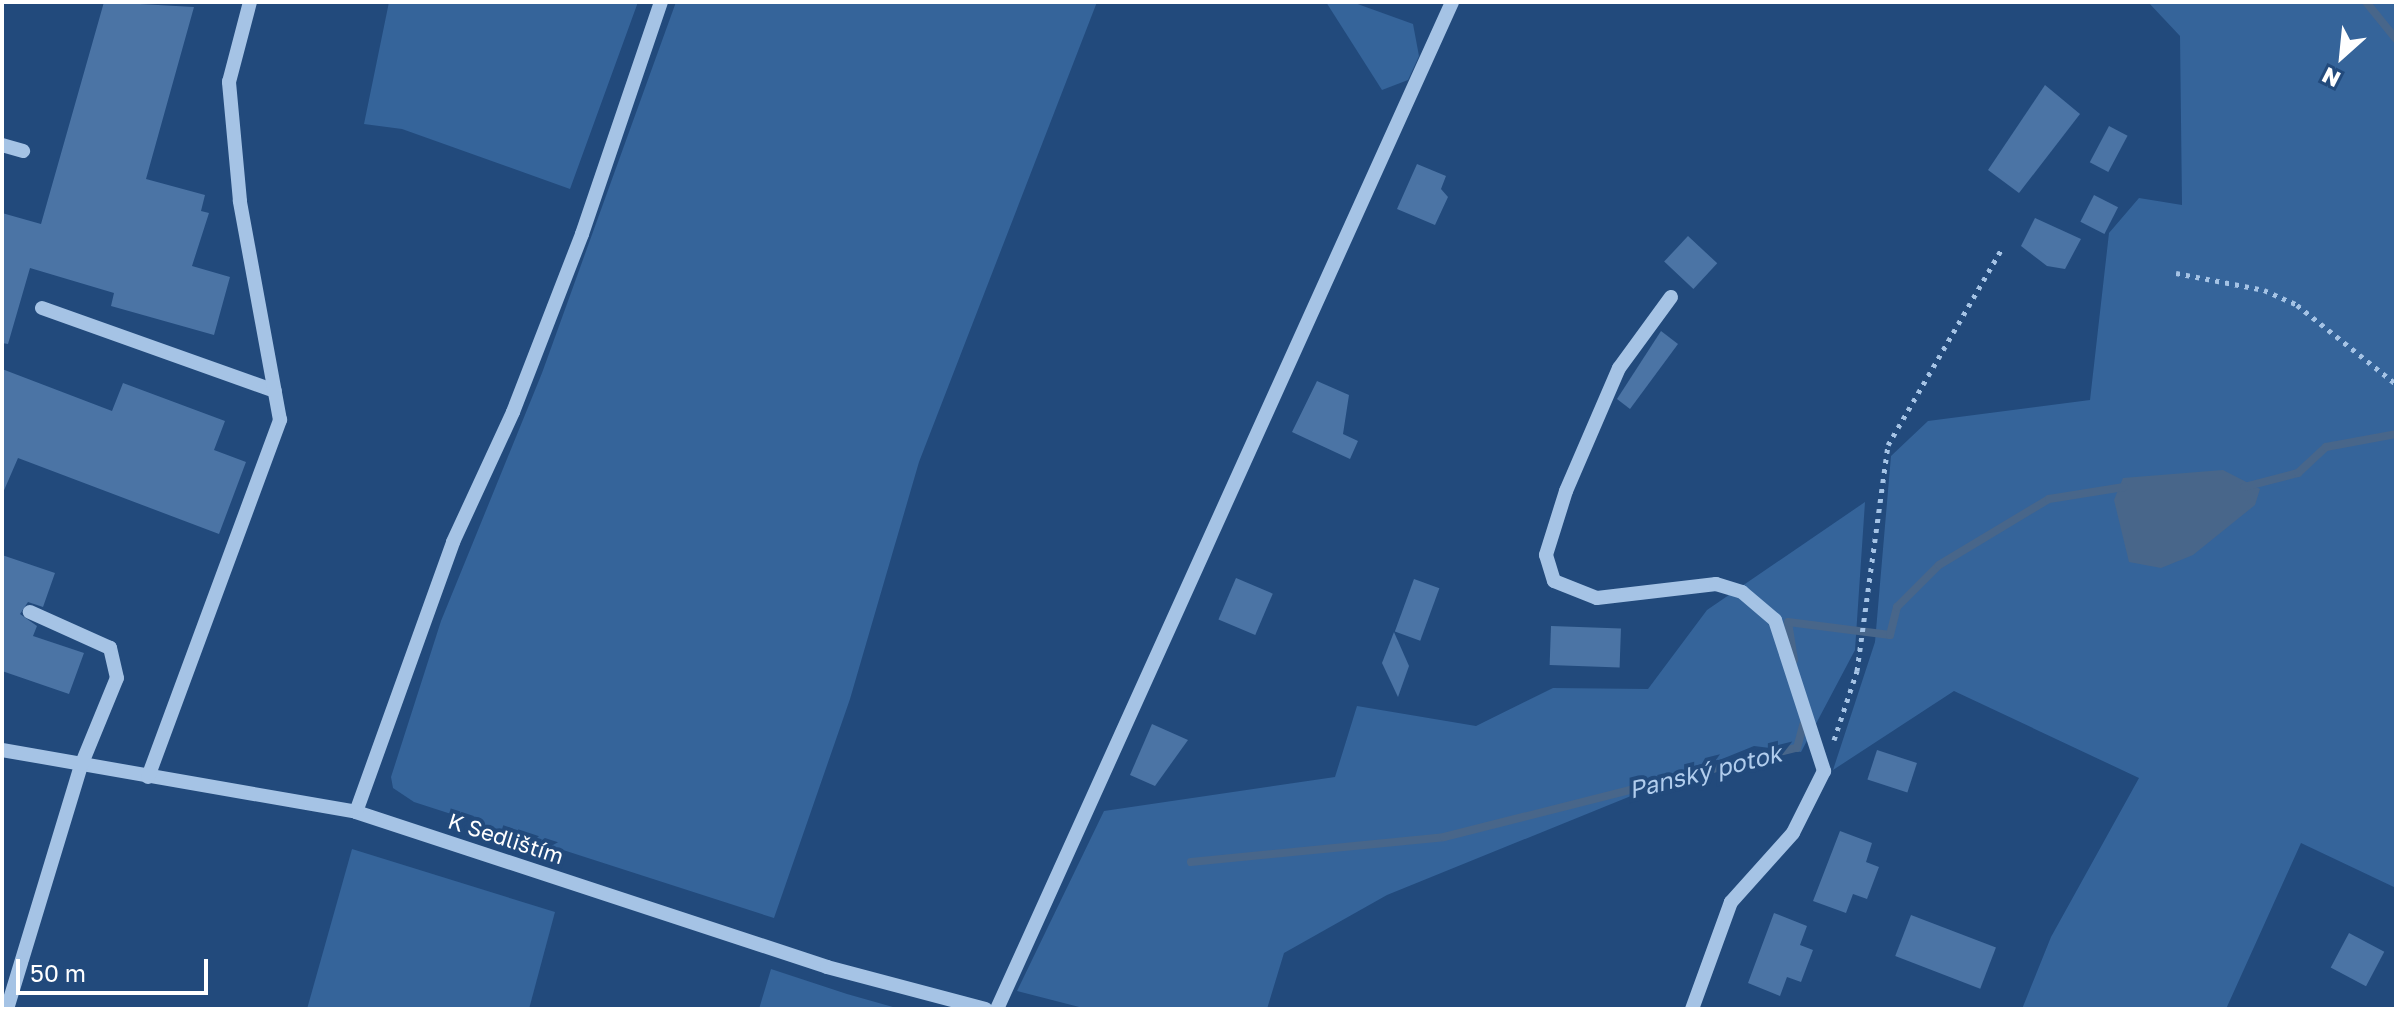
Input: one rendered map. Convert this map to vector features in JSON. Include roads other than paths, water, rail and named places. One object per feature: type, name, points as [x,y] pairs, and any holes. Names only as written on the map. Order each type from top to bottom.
[{"type":"street","points":[[148,777],[280,420],[240,201],[229,82],[250,2]]},
{"type":"street","points":[[356,812],[453,542],[582,234],[661,2]]},
{"type":"street","points":[[997,1009],[1452,2]]},
{"type":"street","points":[[2,145],[23,151]]},
{"type":"street","points":[[1671,297],[1619,368],[1566,491],[1546,555],[1554,581],[1597,598],[1716,584],[1742,592],[1775,620],[1824,771],[1793,833],[1731,902],[1692,1009]]},
{"type":"street","points":[[42,308],[275,391]]},
{"type":"street","points":[[7,1009],[80,768],[117,678],[110,648],[30,612]]},
{"type":"street","name":"K Sedlištím","points":[[2,750],[80,768],[356,812],[827,967],[986,1009]]},
{"type":"waterway","points":[[2366,2],[2396,39]]},
{"type":"waterway","name":"Panský potok","points":[[2244,487],[2298,473],[2326,447],[2396,434]]},
{"type":"waterway","name":"Panský potok","points":[[1794,660],[1788,622],[1890,635],[1897,607],[1939,565],[2049,499],[2124,487]]},
{"type":"waterway","name":"Panský potok","points":[[1191,862],[1444,837],[1797,748],[1803,725]]}]
